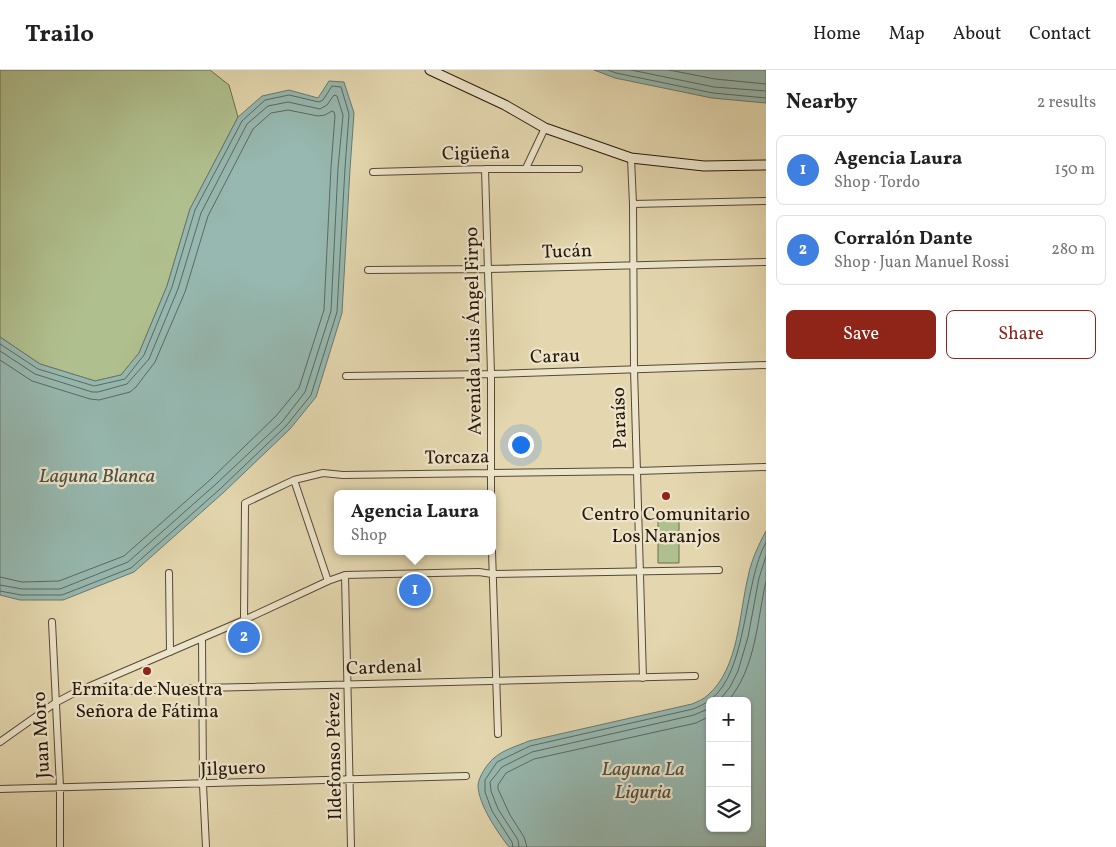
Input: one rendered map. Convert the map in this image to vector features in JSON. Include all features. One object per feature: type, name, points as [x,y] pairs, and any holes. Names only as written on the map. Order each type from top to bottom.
[{"type":"street","points":[[430,70],[505,105],[545,128],[631,158],[704,166],[766,165]]},
{"type":"street","points":[[526,168],[545,128]]},
{"type":"street","name":"Paraíso","points":[[631,158],[634,369],[643,678]]},
{"type":"street","name":"Cigüeña","points":[[373,172],[526,168],[579,169]]},
{"type":"street","name":"Avenida Luis Ángel Firpo","points":[[485,169],[491,374],[491,490]]},
{"type":"street","points":[[633,204],[766,201]]},
{"type":"street","name":"Tucán","points":[[368,270],[766,262]]},
{"type":"street","name":"Carau","points":[[346,376],[491,374],[766,365]]},
{"type":"street","name":"Torcaza","points":[[244,620],[245,503],[294,480],[323,473],[343,475],[637,471],[766,467]]},
{"type":"street","points":[[294,480],[328,581]]},
{"type":"street","points":[[492,555],[498,734]]},
{"type":"street","points":[[0,742],[55,703],[74,693],[244,620],[328,581],[345,576],[479,572],[492,574],[719,570]]},
{"type":"street","points":[[169,573],[170,652]]},
{"type":"street","name":"Ildefonso Pérez","points":[[345,576],[351,847]]},
{"type":"street","name":"Juan Moro","points":[[52,622],[60,787],[60,847]]},
{"type":"street","points":[[202,638],[203,785],[206,847]]},
{"type":"street","name":"Cardenal","points":[[74,693],[695,676]]},
{"type":"street","name":"Jilguero","points":[[0,789],[203,785],[466,776]]},
{"type":"green space","points":[[0,70],[210,70],[229,85],[238,117],[190,209],[167,286],[139,353],[121,375],[95,381],[40,364],[0,337]]},
{"type":"green space","points":[[679,519],[679,563],[658,563],[658,520]]},
{"type":"water","points":[[594,70],[766,70],[766,103],[712,98],[615,78]]},
{"type":"water","name":"Laguna Blanca","points":[[329,81],[344,82],[354,113],[342,313],[316,397],[290,429],[223,493],[134,572],[63,600],[20,600],[0,595],[0,337],[40,364],[95,381],[121,375],[139,353],[167,286],[190,209],[238,117],[262,96],[289,90],[318,98]]},
{"type":"water","name":"Laguna La Liguria","points":[[766,531],[766,847],[509,847],[489,818],[479,793],[479,782],[489,763],[510,748],[529,741],[692,704],[706,696],[718,684],[732,656],[749,571]]},
{"type":"place","name":"Centro Comunitario Los Naranjos","points":[[666,496]]},
{"type":"place","name":"Agencia Laura","points":[[415,590]]},
{"type":"place","name":"Corralón Dante","points":[[244,637]]},
{"type":"place","name":"Ermita de Nuestra Señora de Fátima","points":[[147,671]]}]
